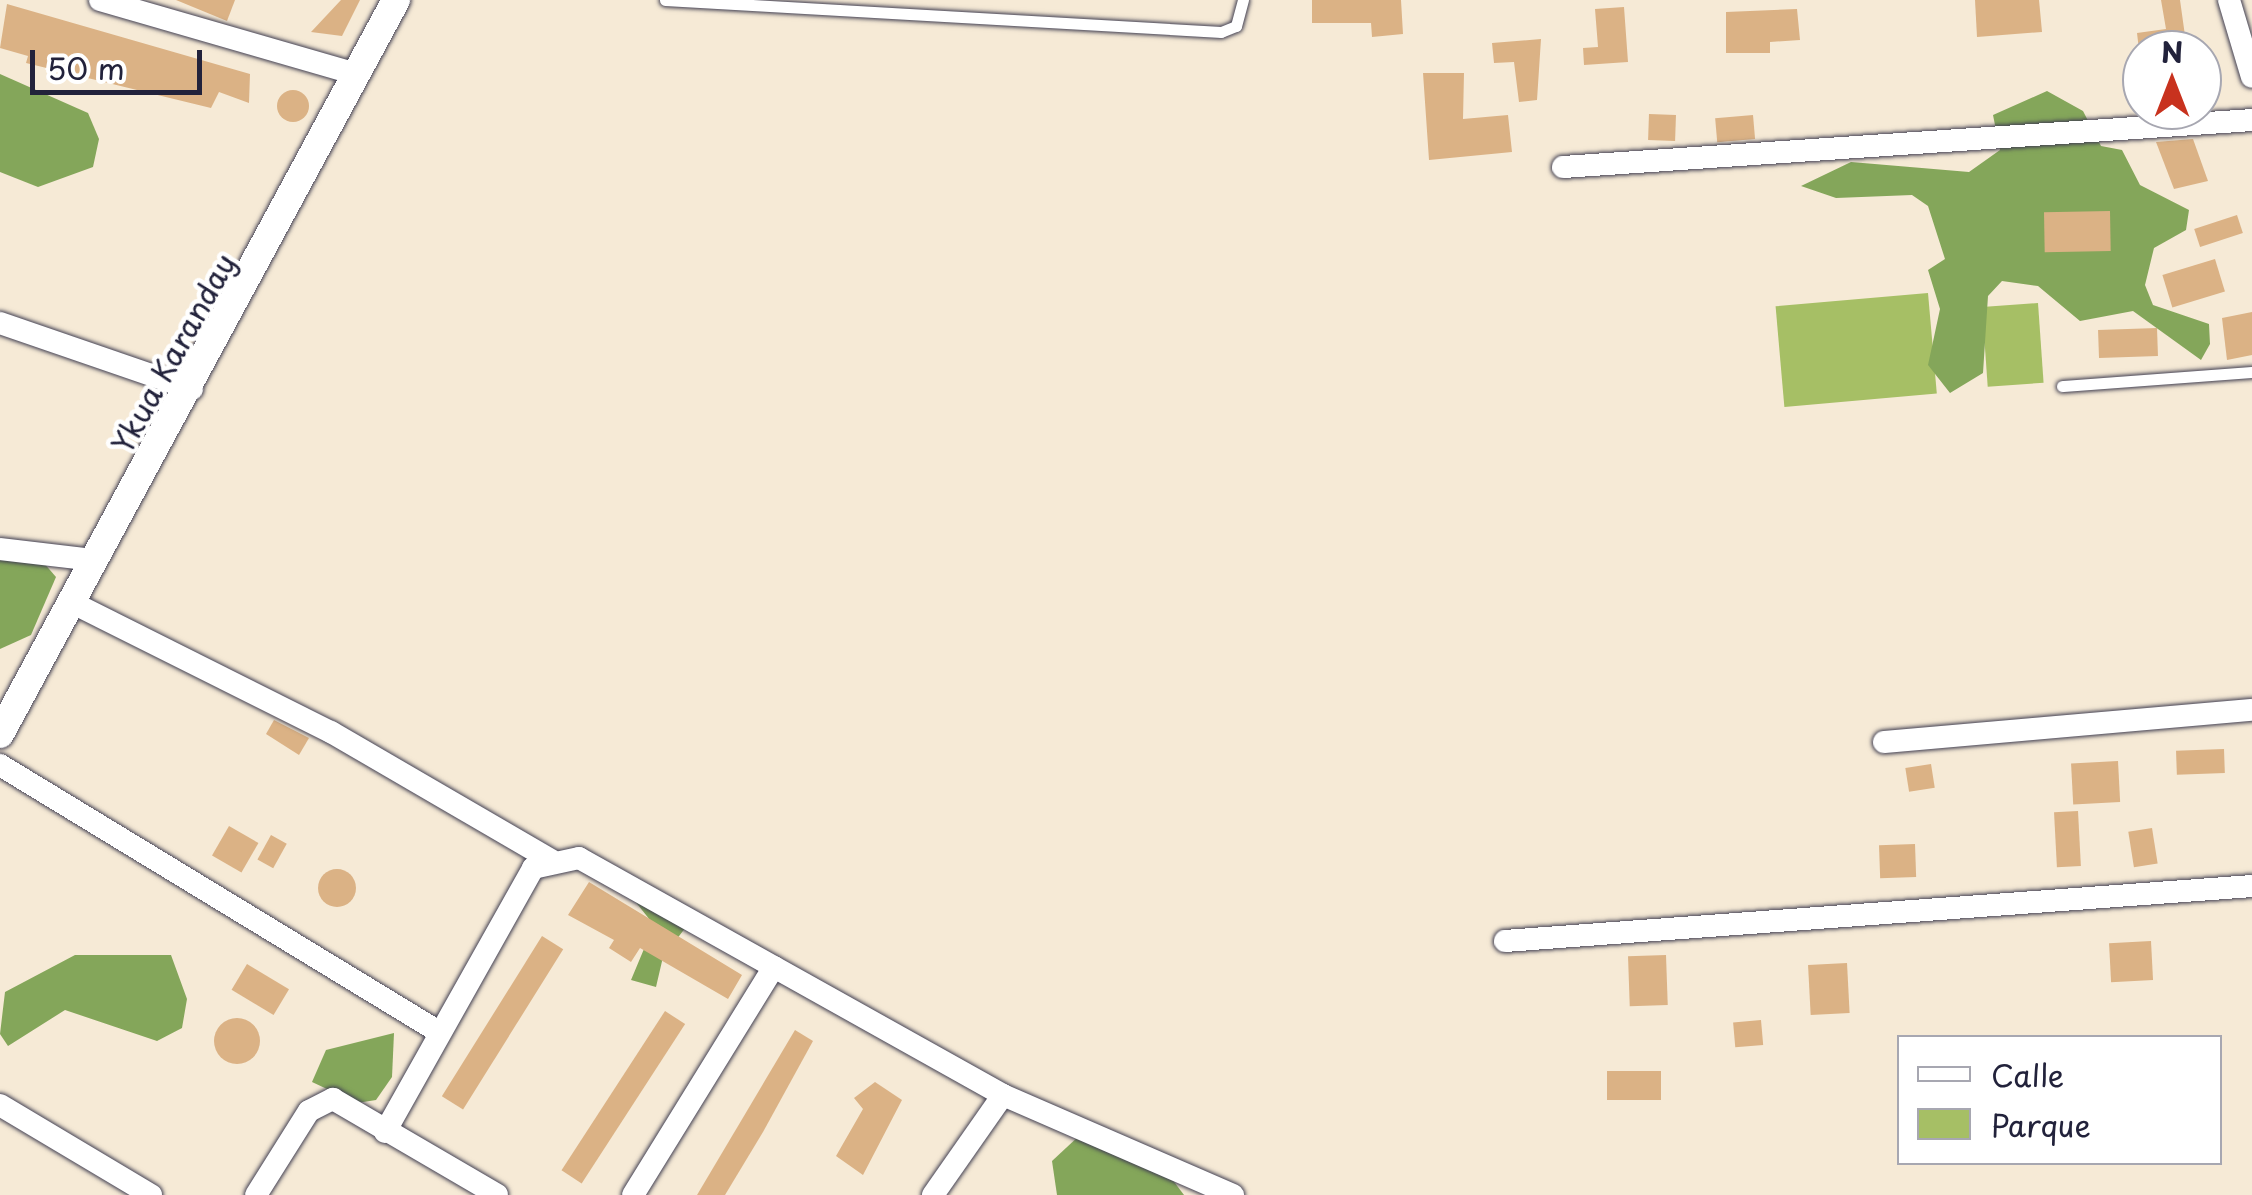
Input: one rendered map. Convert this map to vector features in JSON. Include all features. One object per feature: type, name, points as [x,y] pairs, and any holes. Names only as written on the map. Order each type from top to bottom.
[{"type":"street","points":[[100,0],[356,74]]},
{"type":"street","name":"Ykua Karanday","points":[[0,734],[192,389],[396,0]]},
{"type":"street","points":[[2228,0],[2252,78]]},
{"type":"street","points":[[1563,168],[2252,120]]},
{"type":"street","points":[[0,323],[192,389]]},
{"type":"street","points":[[0,549],[94,560]]},
{"type":"street","points":[[72,602],[330,732],[551,860]]},
{"type":"street","points":[[1884,742],[2252,710]]},
{"type":"street","points":[[0,766],[440,1032]]},
{"type":"street","points":[[386,1132],[533,868],[551,860],[578,858],[1003,1095],[1234,1195]]},
{"type":"street","points":[[1505,941],[2252,886]]},
{"type":"street","points":[[633,1195],[774,966]]},
{"type":"street","points":[[934,1195],[1003,1095]]},
{"type":"street","points":[[256,1195],[318,1101],[332,1099],[498,1195]]},
{"type":"street","points":[[0,1105],[150,1195]]},
{"type":"lane","points":[[664,0],[1221,32],[1236,26],[1242,0]]},
{"type":"lane","points":[[2062,386],[2252,372]]},
{"type":"green space","points":[[0,74],[88,113],[99,139],[93,167],[38,187],[0,172]]},
{"type":"green space","points":[[2047,91],[2083,111],[2101,146],[2122,150],[2140,185],[2189,210],[2186,230],[2154,248],[2145,285],[2153,305],[2209,324],[2210,344],[2201,360],[2133,311],[2080,321],[2038,286],[2002,281],[1988,296],[1983,373],[1950,393],[1928,365],[1940,309],[1928,270],[1945,259],[1928,206],[1912,195],[1836,198],[1801,186],[1851,162],[1969,172],[2000,150],[1993,115]]},
{"type":"green space","points":[[1928,293],[1937,394],[1784,407],[1776,306]]},
{"type":"green space","points":[[2038,303],[2044,383],[1988,387],[1982,307]]},
{"type":"green space","points":[[0,554],[43,562],[56,577],[31,635],[0,649]]},
{"type":"green space","points":[[634,900],[686,927],[663,957],[656,987],[631,980],[654,925]]},
{"type":"green space","points":[[75,955],[171,955],[187,999],[182,1028],[157,1041],[65,1010],[8,1046],[0,1034],[5,992]]},
{"type":"green space","points":[[394,1033],[392,1077],[376,1100],[357,1103],[312,1082],[326,1050]]},
{"type":"green space","points":[[1081,1134],[1172,1179],[1184,1195],[1057,1195],[1052,1161]]},
{"type":"building","points":[[176,0],[235,0],[227,21]]},
{"type":"building","points":[[341,0],[360,0],[342,36],[311,32]]},
{"type":"building","points":[[1312,0],[1401,0],[1403,34],[1372,37],[1371,23],[1312,23]]},
{"type":"building","points":[[1975,0],[2039,0],[2042,32],[1977,37]]},
{"type":"building","points":[[2161,0],[2180,0],[2184,30],[2159,30],[2166,29]]},
{"type":"building","points":[[7,4],[250,74],[249,103],[219,92],[211,108],[26,63],[28,56],[0,48]]},
{"type":"building","points":[[1624,7],[1628,62],[1584,65],[1583,48],[1598,47],[1595,9]]},
{"type":"building","points":[[1797,9],[1800,40],[1770,42],[1770,53],[1726,53],[1726,12]]},
{"type":"building","points":[[1541,39],[1537,100],[1519,102],[1514,62],[1494,63],[1492,43]]},
{"type":"building","points":[[1423,73],[1464,73],[1463,119],[1508,115],[1512,152],[1429,160]]},
{"type":"building","points":[[293,90],[304,95],[309,106],[304,117],[293,122],[282,117],[277,106],[282,95]]},
{"type":"building","points":[[1649,114],[1676,115],[1675,141],[1648,140]]},
{"type":"building","points":[[1753,115],[1755,139],[1717,142],[1715,118]]},
{"type":"building","points":[[2193,139],[2208,181],[2174,189],[2156,142]]},
{"type":"building","points":[[2110,211],[2111,251],[2045,252],[2044,212]]},
{"type":"building","points":[[2237,215],[2243,233],[2200,247],[2194,229]]},
{"type":"building","points":[[2215,259],[2225,292],[2172,308],[2162,275]]},
{"type":"building","points":[[2252,312],[2252,355],[2227,360],[2222,318]]},
{"type":"building","points":[[2157,328],[2158,356],[2099,358],[2098,330]]},
{"type":"building","points":[[274,720],[309,738],[299,755],[266,734]]},
{"type":"building","points":[[2224,749],[2225,773],[2177,775],[2176,751]]},
{"type":"building","points":[[2118,761],[2120,802],[2073,804],[2071,763]]},
{"type":"building","points":[[1931,764],[1935,788],[1909,792],[1905,768]]},
{"type":"building","points":[[2078,811],[2081,866],[2057,867],[2054,812]]},
{"type":"building","points":[[229,826],[258,843],[241,872],[212,855]]},
{"type":"building","points":[[2152,828],[2158,864],[2134,867],[2128,832]]},
{"type":"building","points":[[271,835],[287,844],[273,868],[257,859]]},
{"type":"building","points":[[1915,844],[1916,877],[1880,878],[1879,845]]},
{"type":"building","points":[[337,869],[351,874],[356,888],[351,902],[337,907],[323,902],[318,888],[323,874]]},
{"type":"building","points":[[589,882],[742,975],[728,999],[640,948],[631,962],[609,948],[614,940],[568,915]]},
{"type":"building","points":[[542,936],[563,949],[463,1110],[442,1096]]},
{"type":"building","points":[[2151,941],[2153,980],[2111,982],[2109,943]]},
{"type":"building","points":[[1666,955],[1668,1005],[1630,1006],[1628,956]]},
{"type":"building","points":[[1847,963],[1850,1013],[1811,1015],[1808,965]]},
{"type":"building","points":[[247,964],[289,989],[274,1015],[232,990]]},
{"type":"building","points":[[665,1011],[685,1024],[582,1183],[562,1170]]},
{"type":"building","points":[[237,1018],[253,1025],[260,1041],[253,1057],[237,1064],[221,1057],[214,1041],[221,1025]]},
{"type":"building","points":[[1761,1020],[1763,1045],[1735,1047],[1733,1022]]},
{"type":"building","points":[[795,1030],[813,1041],[763,1132],[725,1195],[697,1195]]},
{"type":"building","points":[[1607,1071],[1661,1071],[1661,1100],[1607,1100]]},
{"type":"building","points":[[875,1082],[902,1100],[863,1175],[836,1156],[863,1109],[854,1098]]}]
